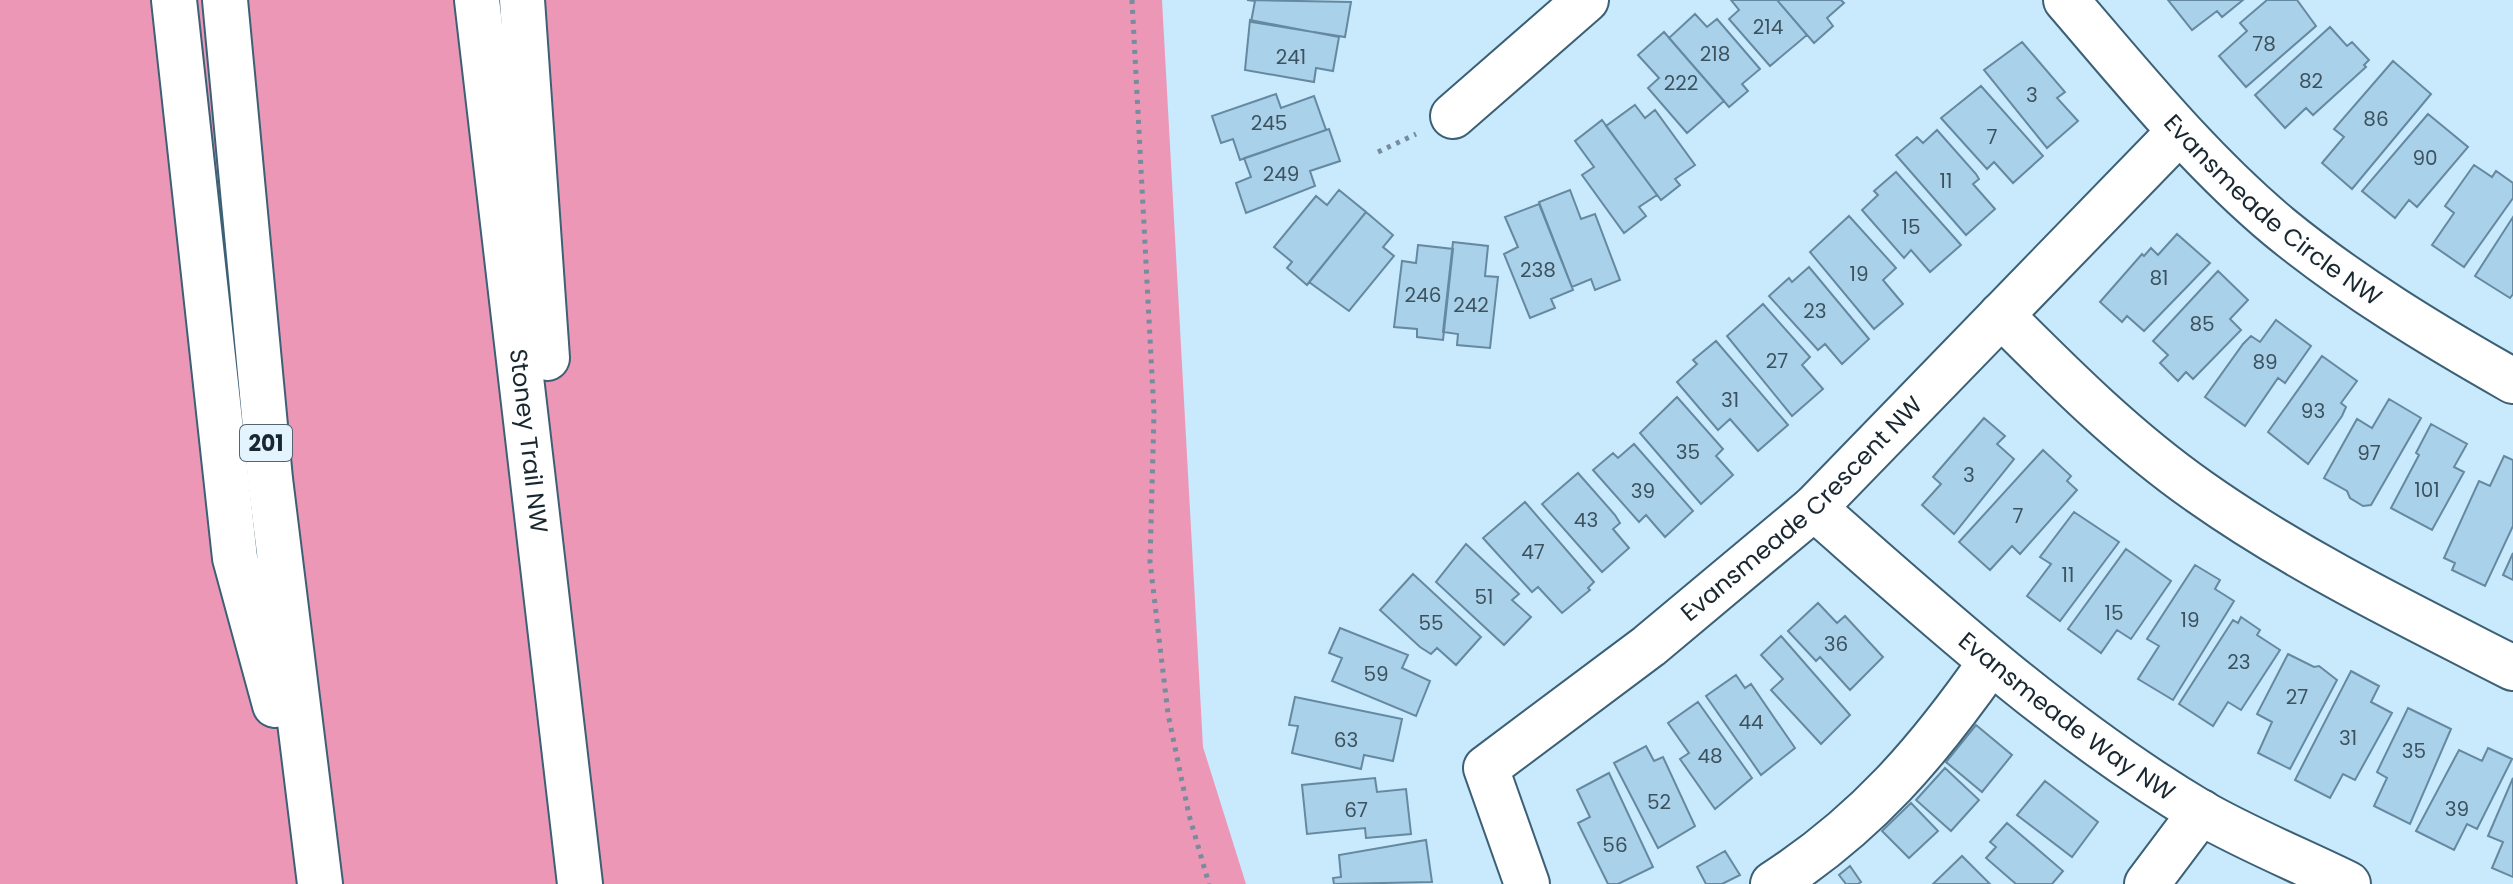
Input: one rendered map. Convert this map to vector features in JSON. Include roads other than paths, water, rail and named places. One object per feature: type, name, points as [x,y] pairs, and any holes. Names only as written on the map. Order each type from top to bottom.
[{"type":"main road","points":[[174,0],[235,558],[316,863]]},
{"type":"main road","name":"201","points":[[225,0],[247,259],[316,863]]},
{"type":"main road","name":"Stoney Trail NW","points":[[477,0],[579,876]]},
{"type":"main road","points":[[522,0],[570,685],[579,876]]},
{"type":"main road","points":[[1453,116],[1586,0]]},
{"type":"main road","name":"Evansmeade Circle NW","points":[[2066,0],[2179,132],[2279,227],[2422,329],[2513,381]]},
{"type":"main road","name":"Evansmeade Crescent NW","points":[[1527,884],[1486,768],[1649,646],[1814,508],[2179,132]]},
{"type":"main road","points":[[2001,315],[2098,412],[2199,492],[2285,548],[2513,668]]},
{"type":"main road","name":"Evansmeade Way NW","points":[[1814,508],[1990,663],[2059,716],[2201,812],[2348,884]]},
{"type":"main road","points":[[1773,884],[1809,861],[1870,809],[1936,740],[1990,663]]},
{"type":"main road","points":[[2147,884],[2201,812]]}]
